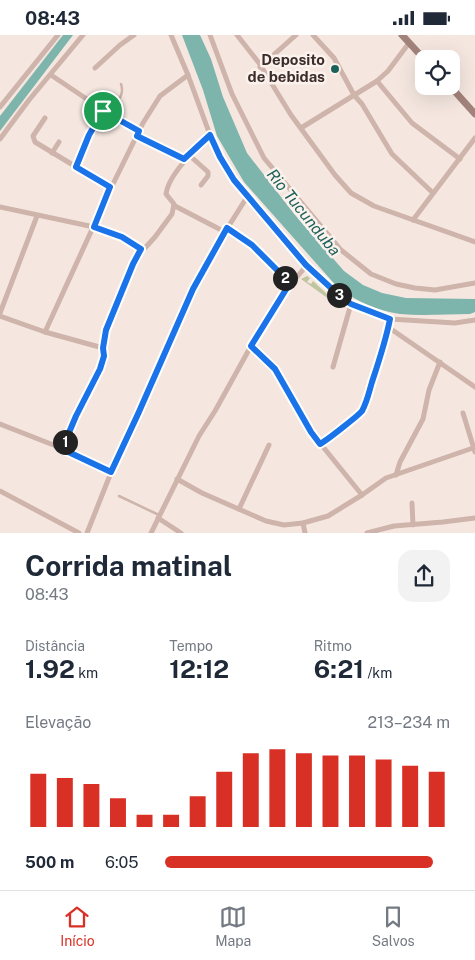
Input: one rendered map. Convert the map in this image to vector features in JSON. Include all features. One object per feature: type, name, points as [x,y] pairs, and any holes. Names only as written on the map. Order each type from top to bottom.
[{"type":"street","points":[[0,107],[58,35]]},
{"type":"street","points":[[0,139],[29,100],[83,35]]},
{"type":"street","points":[[95,68],[134,35]]},
{"type":"street","points":[[171,35],[210,135],[225,166],[247,197],[306,265],[343,299],[390,319],[454,323],[475,320]]},
{"type":"street","points":[[210,35],[232,94],[261,153],[278,178],[328,236],[357,265],[387,281],[415,289],[435,290],[475,283]]},
{"type":"street","points":[[237,35],[301,128],[339,180],[351,193],[374,206],[475,242]]},
{"type":"street","points":[[260,67],[296,35]]},
{"type":"street","points":[[313,35],[334,57],[354,95],[362,104],[392,154],[433,193]]},
{"type":"street","points":[[402,35],[416,50]]},
{"type":"street","points":[[301,128],[377,81],[388,71],[409,43]]},
{"type":"street","points":[[51,75],[138,133],[187,157],[208,171],[208,176],[202,185]]},
{"type":"street","points":[[45,332],[94,227],[110,187],[150,110],[160,97],[188,75]]},
{"type":"street","points":[[377,81],[412,123],[460,159]]},
{"type":"street","points":[[458,95],[475,114]]},
{"type":"street","points":[[76,167],[89,135],[103,111]]},
{"type":"street","points":[[45,118],[33,139],[52,153],[110,187]]},
{"type":"street","points":[[210,135],[187,157],[166,191],[167,196],[175,206],[226,230],[252,245],[290,283]]},
{"type":"street","points":[[412,221],[475,138]]},
{"type":"street","points":[[52,153],[59,142]]},
{"type":"street","points":[[87,533],[111,472],[193,289],[247,197]]},
{"type":"street","points":[[62,449],[76,416],[100,369],[104,356],[103,348],[106,330],[133,264],[141,249],[147,246],[162,228],[175,206]]},
{"type":"street","points":[[0,208],[94,227],[122,237],[141,249]]},
{"type":"street","points":[[37,216],[0,315],[45,332],[103,348]]},
{"type":"street","points":[[151,533],[199,436],[251,346],[290,283],[306,265]]},
{"type":"street","points":[[333,367],[351,304]]},
{"type":"street","points":[[320,444],[327,441],[360,414],[366,402],[390,319]]},
{"type":"street","points":[[388,327],[475,387]]},
{"type":"street","points":[[251,346],[275,369],[311,432],[362,495]]},
{"type":"street","points":[[396,475],[400,462],[423,419],[429,390],[440,362]]},
{"type":"street","points":[[177,479],[266,521],[286,525],[303,523],[328,516],[386,478],[474,450],[463,413]]},
{"type":"street","points":[[0,424],[62,449],[111,472]]},
{"type":"street","points":[[239,509],[269,445]]},
{"type":"street","points":[[0,491],[79,533]]},
{"type":"street","points":[[412,503],[413,525]]},
{"type":"street","points":[[158,517],[182,533]]},
{"type":"street","points":[[367,533],[394,526],[475,518]]},
{"type":"street","points":[[303,523],[305,533]]},
{"type":"lane","points":[[103,111],[110,111],[122,95],[121,83]]},
{"type":"lane","points":[[119,496],[158,517]]},
{"type":"green space","points":[[307,276],[310,278],[307,282],[311,284],[313,281],[329,296],[345,306],[345,308],[333,302],[301,279]]},
{"type":"water","points":[[63,35],[73,35],[0,131],[0,116]]},
{"type":"water","name":"Rio Tucunduba","points":[[182,35],[200,35],[211,59],[223,97],[247,153],[295,215],[344,271],[363,285],[382,293],[406,298],[475,299],[475,312],[470,314],[400,314],[368,305],[339,289],[244,182],[217,136],[203,90]]},
{"type":"place","name":"Deposito de bebidas","points":[[335,69]]},
{"type":"route","points":[[103,111],[139,131],[137,136],[184,159],[210,135],[220,157],[234,180],[306,265],[343,299],[390,319],[364,407],[360,414],[327,441],[320,444],[311,432],[275,369],[251,346],[290,283],[252,245],[227,228],[193,289],[111,472],[62,449],[104,359],[103,348],[106,330],[141,249],[122,237],[94,227],[110,187],[76,167],[89,135],[103,111]]}]
